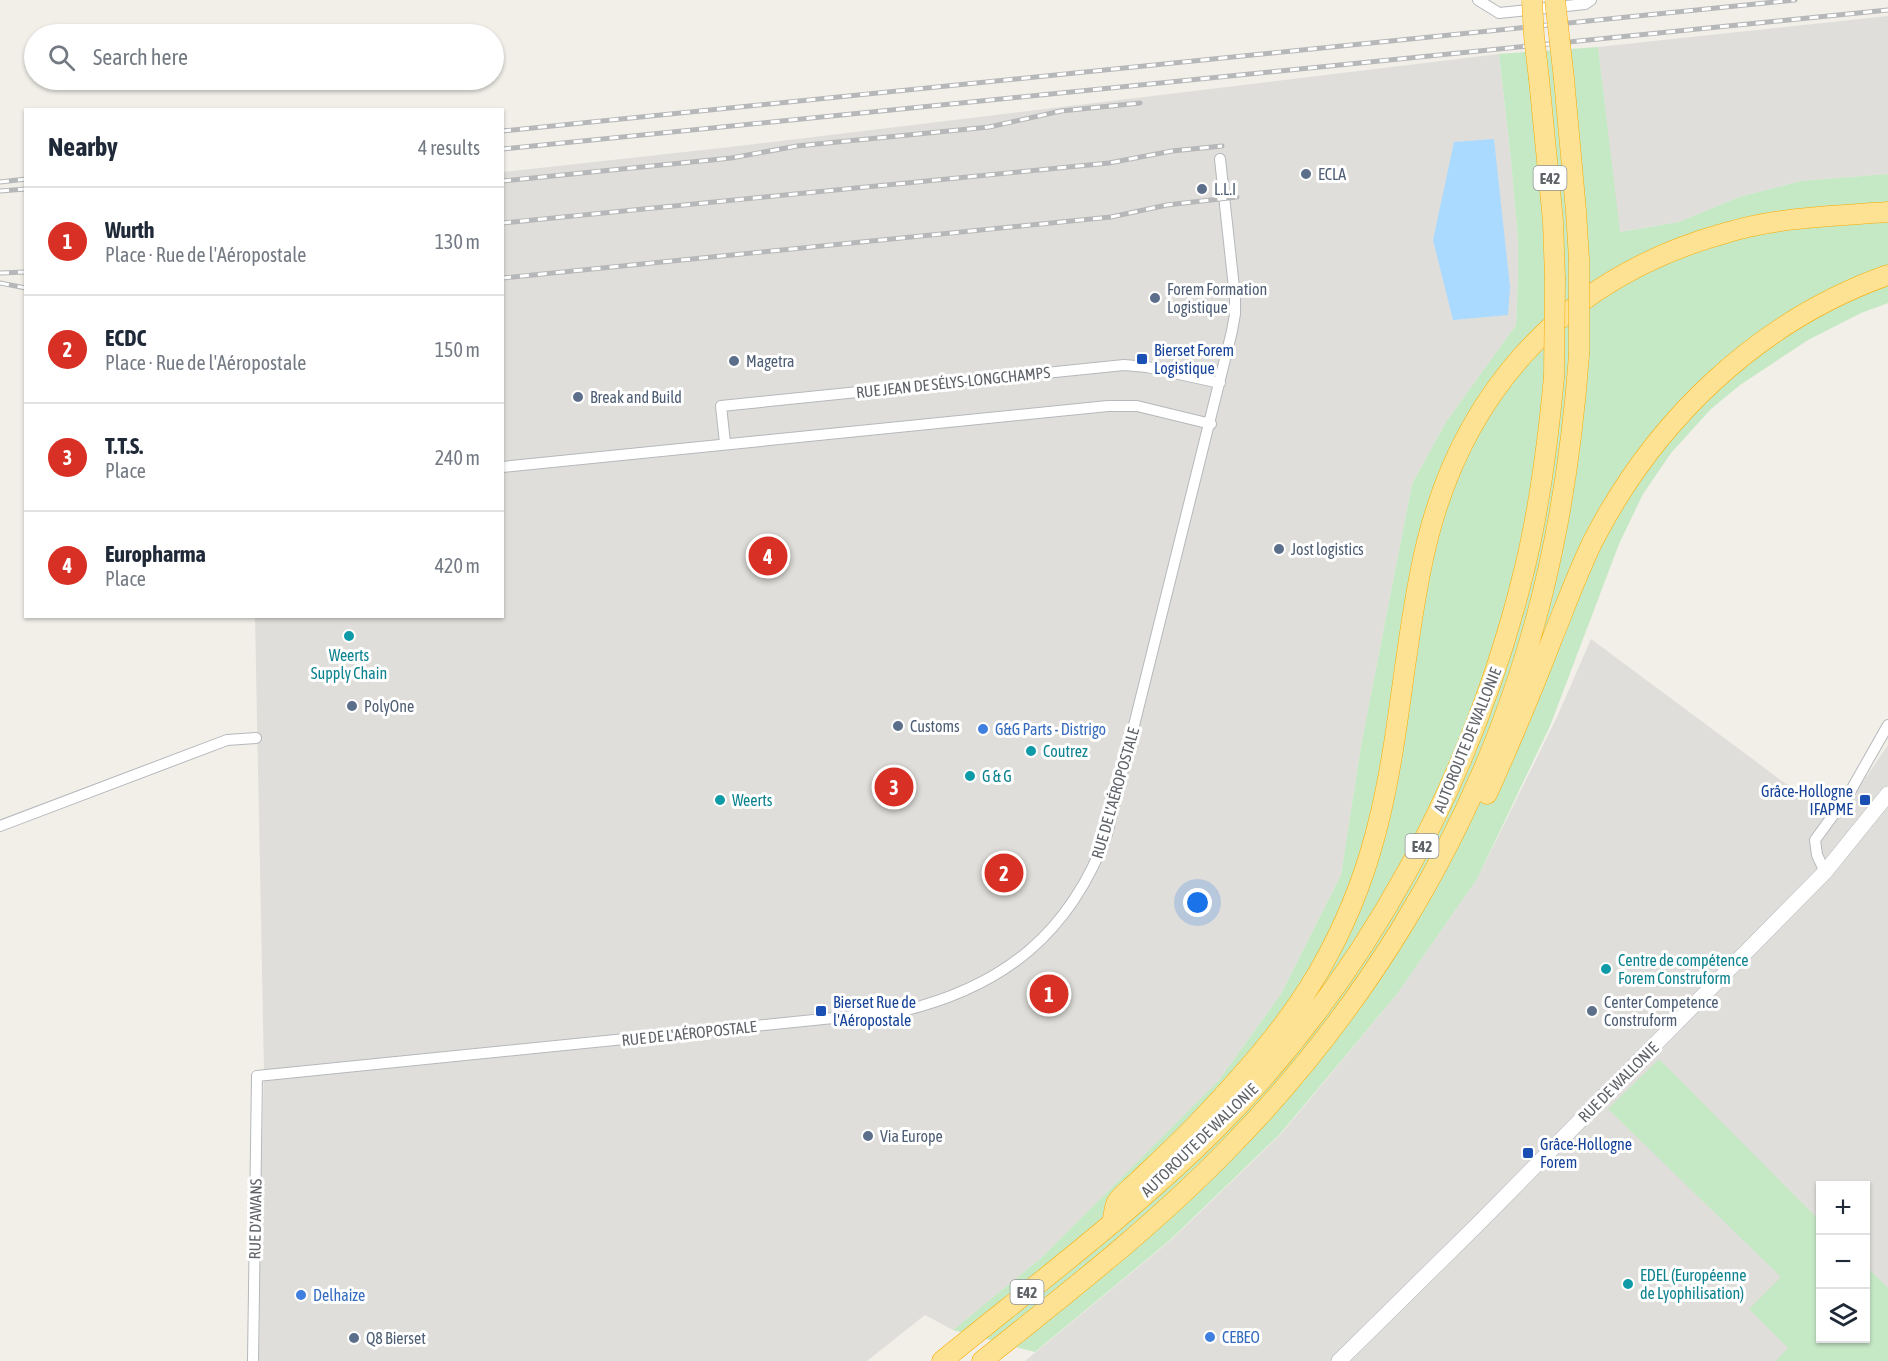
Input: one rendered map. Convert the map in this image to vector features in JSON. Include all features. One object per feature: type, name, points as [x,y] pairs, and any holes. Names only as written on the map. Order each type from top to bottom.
[{"type":"highway","points":[[1524,0],[1534,36]]},
{"type":"highway","name":"AUTOROUTE DE WALLONIE","points":[[942,1361],[1113,1222],[1214,1131],[1286,1051],[1351,963],[1412,866],[1436,816],[1478,718],[1512,616],[1536,512],[1545,460],[1554,377],[1555,278],[1553,221],[1532,0]]},
{"type":"highway","name":"AUTOROUTE DE WALLONIE","points":[[982,1361],[1172,1204],[1231,1147],[1311,1056],[1371,976],[1403,926],[1457,827],[1502,726],[1535,624],[1560,515],[1575,410],[1579,355],[1579,259],[1555,0]]},
{"type":"highway","points":[[1113,1222],[1117,1202],[1195,1127],[1250,1066],[1298,1005],[1328,955],[1346,918],[1363,876],[1380,816],[1428,534],[1438,502],[1461,446],[1500,384],[1538,340],[1572,308],[1652,258],[1733,230],[1815,218],[1888,212]]},
{"type":"highway","points":[[1457,827],[1487,795],[1592,544],[1614,502],[1663,433],[1691,402],[1756,345],[1830,300],[1888,275]]},
{"type":"street","points":[[1478,0],[1499,13],[1585,4],[1591,0]]},
{"type":"street","name":"RUE DE L'AÉROPOSTALE","points":[[258,1076],[893,1012],[933,1004],[968,991],[1003,971],[1034,946],[1054,926],[1078,894],[1100,853],[1107,834],[1211,424],[1235,314],[1220,159]]},
{"type":"street","name":"RUE JEAN DE SÉLYS-LONGCHAMPS","points":[[725,443],[721,406],[1124,365],[1147,367],[1220,383]]},
{"type":"street","points":[[504,467],[1108,406],[1137,406],[1211,424]]},
{"type":"street","points":[[1825,872],[1817,855],[1815,840],[1850,792],[1888,725]]},
{"type":"street","points":[[0,826],[227,740],[256,738]]},
{"type":"street","name":"RUE DE WALLONIE","points":[[1339,1361],[1478,1224],[1825,872],[1888,794]]},
{"type":"street","name":"RUE D'AWANS","points":[[253,1361],[258,1076]]},
{"type":"shaded area","points":[[1888,16],[1888,174],[1801,181],[1739,197],[1679,222],[1619,232],[1598,47]]},
{"type":"shaded area","points":[[1499,54],[1518,240],[1516,325],[1446,422],[1412,484],[1361,746],[1341,875],[1281,994],[1219,1080],[1041,1258],[953,1330],[925,1315],[867,1361],[259,1361],[264,1072],[255,618],[504,618],[504,172],[730,147]]},
{"type":"shaded area","points":[[1591,639],[1836,821],[1888,745],[1888,1361],[1025,1361],[1171,1240],[1281,1134],[1397,994],[1477,879],[1557,717]]},
{"type":"green space","points":[[1598,47],[1620,232],[1679,222],[1739,197],[1801,181],[1888,174],[1888,303],[1861,313],[1808,340],[1740,385],[1711,409],[1671,453],[1643,494],[1619,544],[1550,726],[1477,879],[1397,994],[1280,1134],[1170,1240],[1035,1352],[953,1330],[1041,1258],[1219,1080],[1281,994],[1341,875],[1361,746],[1412,484],[1446,422],[1516,325],[1518,240],[1499,54]]},
{"type":"green space","points":[[1659,1059],[1816,1217],[1816,1343],[1870,1343],[1870,1270],[1888,1288],[1888,1361],[1776,1361],[1788,1348],[1749,1309],[1781,1277],[1608,1109]]},
{"type":"water","points":[[1494,139],[1510,287],[1508,315],[1453,320],[1433,240],[1454,142]]},
{"type":"railway","points":[[504,131],[1795,0]]},
{"type":"railway","points":[[504,149],[1888,10]]},
{"type":"railway","points":[[504,181],[731,158],[797,146],[989,127],[1061,111],[1140,103]]},
{"type":"railway","points":[[504,223],[1109,163],[1172,151],[1222,146]]},
{"type":"railway","points":[[0,182],[24,179]]},
{"type":"railway","points":[[0,191],[24,189]]},
{"type":"railway","points":[[504,278],[1111,217],[1167,205],[1237,197]]},
{"type":"railway","points":[[0,273],[24,272]]},
{"type":"railway","points":[[0,283],[24,288]]},
{"type":"place","name":"ECLA","points":[[1306,174]]},
{"type":"place","name":"L.L.I","points":[[1202,189]]},
{"type":"place","name":"Forem Formation Logistique","points":[[1155,298]]},
{"type":"place","name":"Bierset Forem Logistique","points":[[1142,359]]},
{"type":"place","name":"Magetra","points":[[734,361]]},
{"type":"place","name":"Break and Build","points":[[578,397]]},
{"type":"place","name":"Jost logistics","points":[[1279,549]]},
{"type":"place","name":"Europharma","points":[[768,556]]},
{"type":"place","name":"Weerts Supply Chain","points":[[349,636]]},
{"type":"place","name":"PolyOne","points":[[352,706]]},
{"type":"place","name":"Customs","points":[[898,726]]},
{"type":"place","name":"G&G Parts - Distrigo","points":[[983,729]]},
{"type":"place","name":"Coutrez","points":[[1031,751]]},
{"type":"place","name":"G & G","points":[[970,776]]},
{"type":"place","name":"T.T.S.","points":[[894,787]]},
{"type":"place","name":"Weerts","points":[[720,800]]},
{"type":"place","name":"Grâce-Hollogne IFAPME","points":[[1865,800]]},
{"type":"place","name":"ECDC","points":[[1004,873]]},
{"type":"place","name":"Centre de compétence Forem Construform","points":[[1606,969]]},
{"type":"place","name":"Wurth","points":[[1049,994]]},
{"type":"place","name":"Bierset Rue de l'Aéropostale","points":[[821,1011]]},
{"type":"place","name":"Center Competence Construform","points":[[1592,1011]]},
{"type":"place","name":"Via Europe","points":[[868,1136]]},
{"type":"place","name":"Grâce-Hollogne Forem","points":[[1528,1153]]},
{"type":"place","name":"EDEL (Européenne de Lyophilisation)","points":[[1628,1284]]},
{"type":"place","name":"Delhaize","points":[[301,1295]]},
{"type":"place","name":"CEBEO","points":[[1210,1337]]},
{"type":"place","name":"Q8 Bierset","points":[[354,1338]]}]
